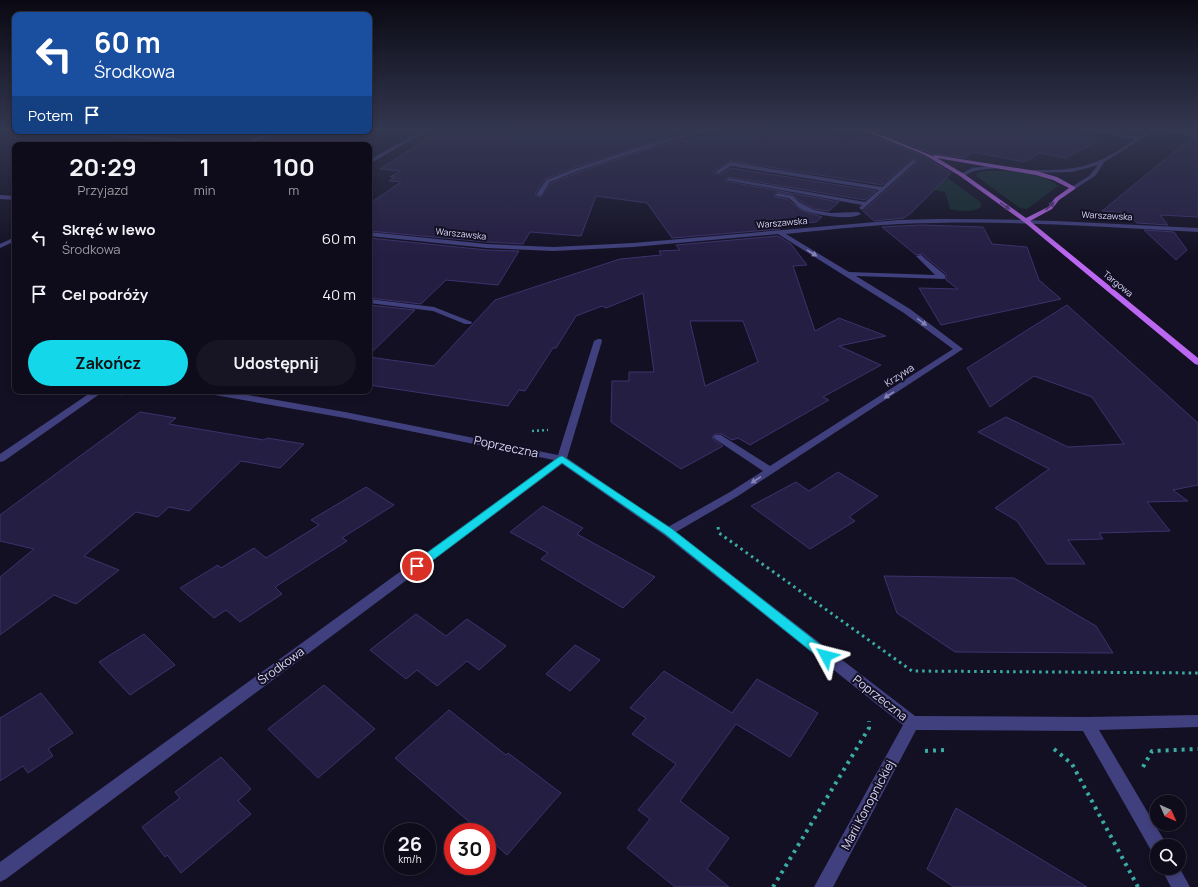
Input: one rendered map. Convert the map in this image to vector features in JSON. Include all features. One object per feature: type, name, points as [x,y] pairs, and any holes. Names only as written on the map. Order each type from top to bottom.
[{"type":"main road","name":"Targowa","points":[[956,171],[1026,221],[1198,362]]},
{"type":"main road","points":[[1026,221],[1050,208],[1057,199],[1072,188],[1063,181],[1028,171]]},
{"type":"street","points":[[539,195],[548,181],[572,171]]},
{"type":"street","points":[[775,171],[882,189]]},
{"type":"street","points":[[760,192],[791,197],[795,204],[812,211],[841,216],[858,214],[866,204],[902,171]]},
{"type":"street","points":[[962,175],[967,171]]},
{"type":"street","points":[[1032,172],[1048,171]]},
{"type":"street","points":[[1072,188],[1087,180],[1097,171]]},
{"type":"street","points":[[729,180],[866,204]]},
{"type":"street","points":[[0,197],[12,198]]},
{"type":"street","points":[[858,214],[869,224]]},
{"type":"street","name":"Warszawska","points":[[372,234],[486,246],[553,249],[639,245],[869,224],[935,220],[1026,221],[1198,230]]},
{"type":"street","name":"Krzywa","points":[[668,532],[734,494],[959,350],[907,311],[779,232]]},
{"type":"street","points":[[2,244],[12,240]]},
{"type":"street","points":[[847,274],[942,277],[919,256]]},
{"type":"street","points":[[372,301],[434,309],[468,322]]},
{"type":"street","points":[[562,459],[598,341]]},
{"type":"street","points":[[0,459],[95,394]]},
{"type":"street","name":"Poprzeczna","points":[[225,394],[500,445],[562,459],[668,532],[912,723],[1087,724],[1198,721]]},
{"type":"street","points":[[718,437],[770,471]]},
{"type":"street","name":"Środkowa","points":[[0,873],[562,459]]},
{"type":"street","name":"Marii Konopnickiej","points":[[823,887],[912,723]]},
{"type":"street","points":[[1087,724],[1154,839]]},
{"type":"street","points":[[1174,875],[1181,887]]},
{"type":"path","points":[[718,523],[719,533],[912,671],[1198,673]]},
{"type":"path","points":[[772,887],[869,728],[868,715]]},
{"type":"path","points":[[1052,748],[1072,764],[1138,887]]},
{"type":"path","points":[[1143,771],[1142,766],[1152,751],[1198,748]]},
{"type":"path","points":[[896,752],[950,749]]},
{"type":"green space","points":[[932,171],[939,171],[979,201],[981,203],[981,207],[969,211],[950,209],[945,192],[924,188]]},
{"type":"green space","points":[[984,171],[1007,171],[1024,173],[1052,181],[1058,186],[1027,209],[1020,208],[976,176],[978,173]]},
{"type":"building","points":[[399,171],[564,171],[545,179],[535,194],[536,196],[541,197],[551,183],[581,171],[714,171],[714,173],[721,174],[725,171],[752,171],[876,191],[865,200],[728,177],[725,181],[839,202],[829,211],[814,209],[793,195],[777,192],[774,195],[776,197],[787,199],[803,211],[822,217],[816,222],[777,225],[780,229],[672,238],[647,203],[596,196],[581,236],[530,232],[523,244],[372,231],[372,202],[401,182],[389,181],[395,177],[390,177]]},
{"type":"building","points":[[796,171],[897,171],[882,185]]},
{"type":"building","points":[[907,171],[948,171],[951,173],[911,213],[904,218],[874,221],[863,211]]},
{"type":"building","points":[[1150,171],[1198,171],[1198,217],[1160,215],[1168,225],[1137,223],[1126,213],[1102,211]]},
{"type":"building","points":[[921,225],[983,227],[992,244],[1027,247],[1039,280],[1061,299],[941,325],[919,288],[958,289],[946,280],[946,274],[922,254],[916,255],[882,227]]},
{"type":"building","points":[[1144,230],[1174,232],[1187,250],[1176,260]]},
{"type":"building","points":[[778,236],[791,244],[807,265],[793,266],[815,331],[839,318],[886,336],[839,346],[881,365],[823,397],[829,400],[750,445],[738,438],[732,440],[722,434],[715,434],[712,438],[723,446],[681,469],[611,422],[612,381],[629,381],[629,372],[654,372],[643,293],[606,308],[602,306],[576,316],[556,348],[553,348],[525,391],[519,390],[508,406],[372,385],[372,357],[434,366],[495,300],[620,259],[661,255],[659,251],[680,250],[676,245]],"holes":[[[690,321],[743,321],[758,362],[705,386]]]},
{"type":"building","points":[[372,238],[487,250],[519,251],[498,285],[446,280],[421,304],[372,298]]},
{"type":"building","points":[[372,305],[415,310],[372,352]]},
{"type":"building","points":[[1067,305],[1198,423],[1198,485],[1173,490],[1188,501],[1147,502],[1170,531],[1099,533],[1103,539],[1068,540],[1085,564],[1047,564],[1017,521],[995,508],[1049,469],[978,432],[1006,417],[1068,447],[1124,444],[1092,397],[1034,376],[990,407],[967,368]]},
{"type":"building","points":[[140,412],[176,418],[169,424],[264,440],[267,438],[304,444],[280,468],[241,461],[189,511],[169,507],[158,517],[136,512],[84,556],[119,570],[76,604],[54,595],[0,635],[0,577],[34,549],[0,541],[0,515]]},
{"type":"building","points":[[838,472],[878,496],[849,517],[855,521],[810,549],[751,506],[796,482],[809,491]]},
{"type":"building","points":[[366,487],[394,505],[342,538],[347,541],[275,587],[282,594],[240,622],[226,610],[214,618],[180,588],[218,565],[221,568],[254,548],[266,558],[319,525],[311,520]]},
{"type":"building","points":[[543,506],[583,528],[577,534],[655,577],[623,608],[541,559],[548,553],[510,532]]},
{"type":"building","points":[[884,576],[1014,578],[1096,626],[1113,653],[955,652],[897,613]]},
{"type":"building","points":[[416,614],[446,636],[467,619],[506,646],[479,670],[467,661],[437,686],[417,670],[406,679],[370,650]]},
{"type":"building","points":[[144,634],[175,665],[130,695],[99,662]]},
{"type":"building","points":[[575,645],[600,660],[570,691],[546,674]]},
{"type":"building","points":[[664,671],[732,713],[757,679],[818,713],[790,757],[736,724],[680,801],[729,838],[707,869],[729,887],[675,887],[627,848],[650,819],[638,810],[676,764],[632,734],[646,718],[630,708]]},
{"type":"building","points":[[324,685],[375,729],[318,778],[268,729]]},
{"type":"building","points":[[41,693],[73,733],[48,749],[53,756],[28,773],[23,766],[0,781],[0,718]]},
{"type":"building","points":[[449,710],[506,755],[508,753],[561,793],[507,855],[496,845],[496,823],[471,823],[395,758]]},
{"type":"building","points":[[221,757],[251,789],[238,801],[251,814],[181,873],[167,855],[165,857],[142,827],[180,798],[175,792]]},
{"type":"building","points":[[956,808],[1087,887],[954,887],[927,869]]},
{"type":"route","points":[[417,566],[562,459],[668,532],[826,656]]}]
